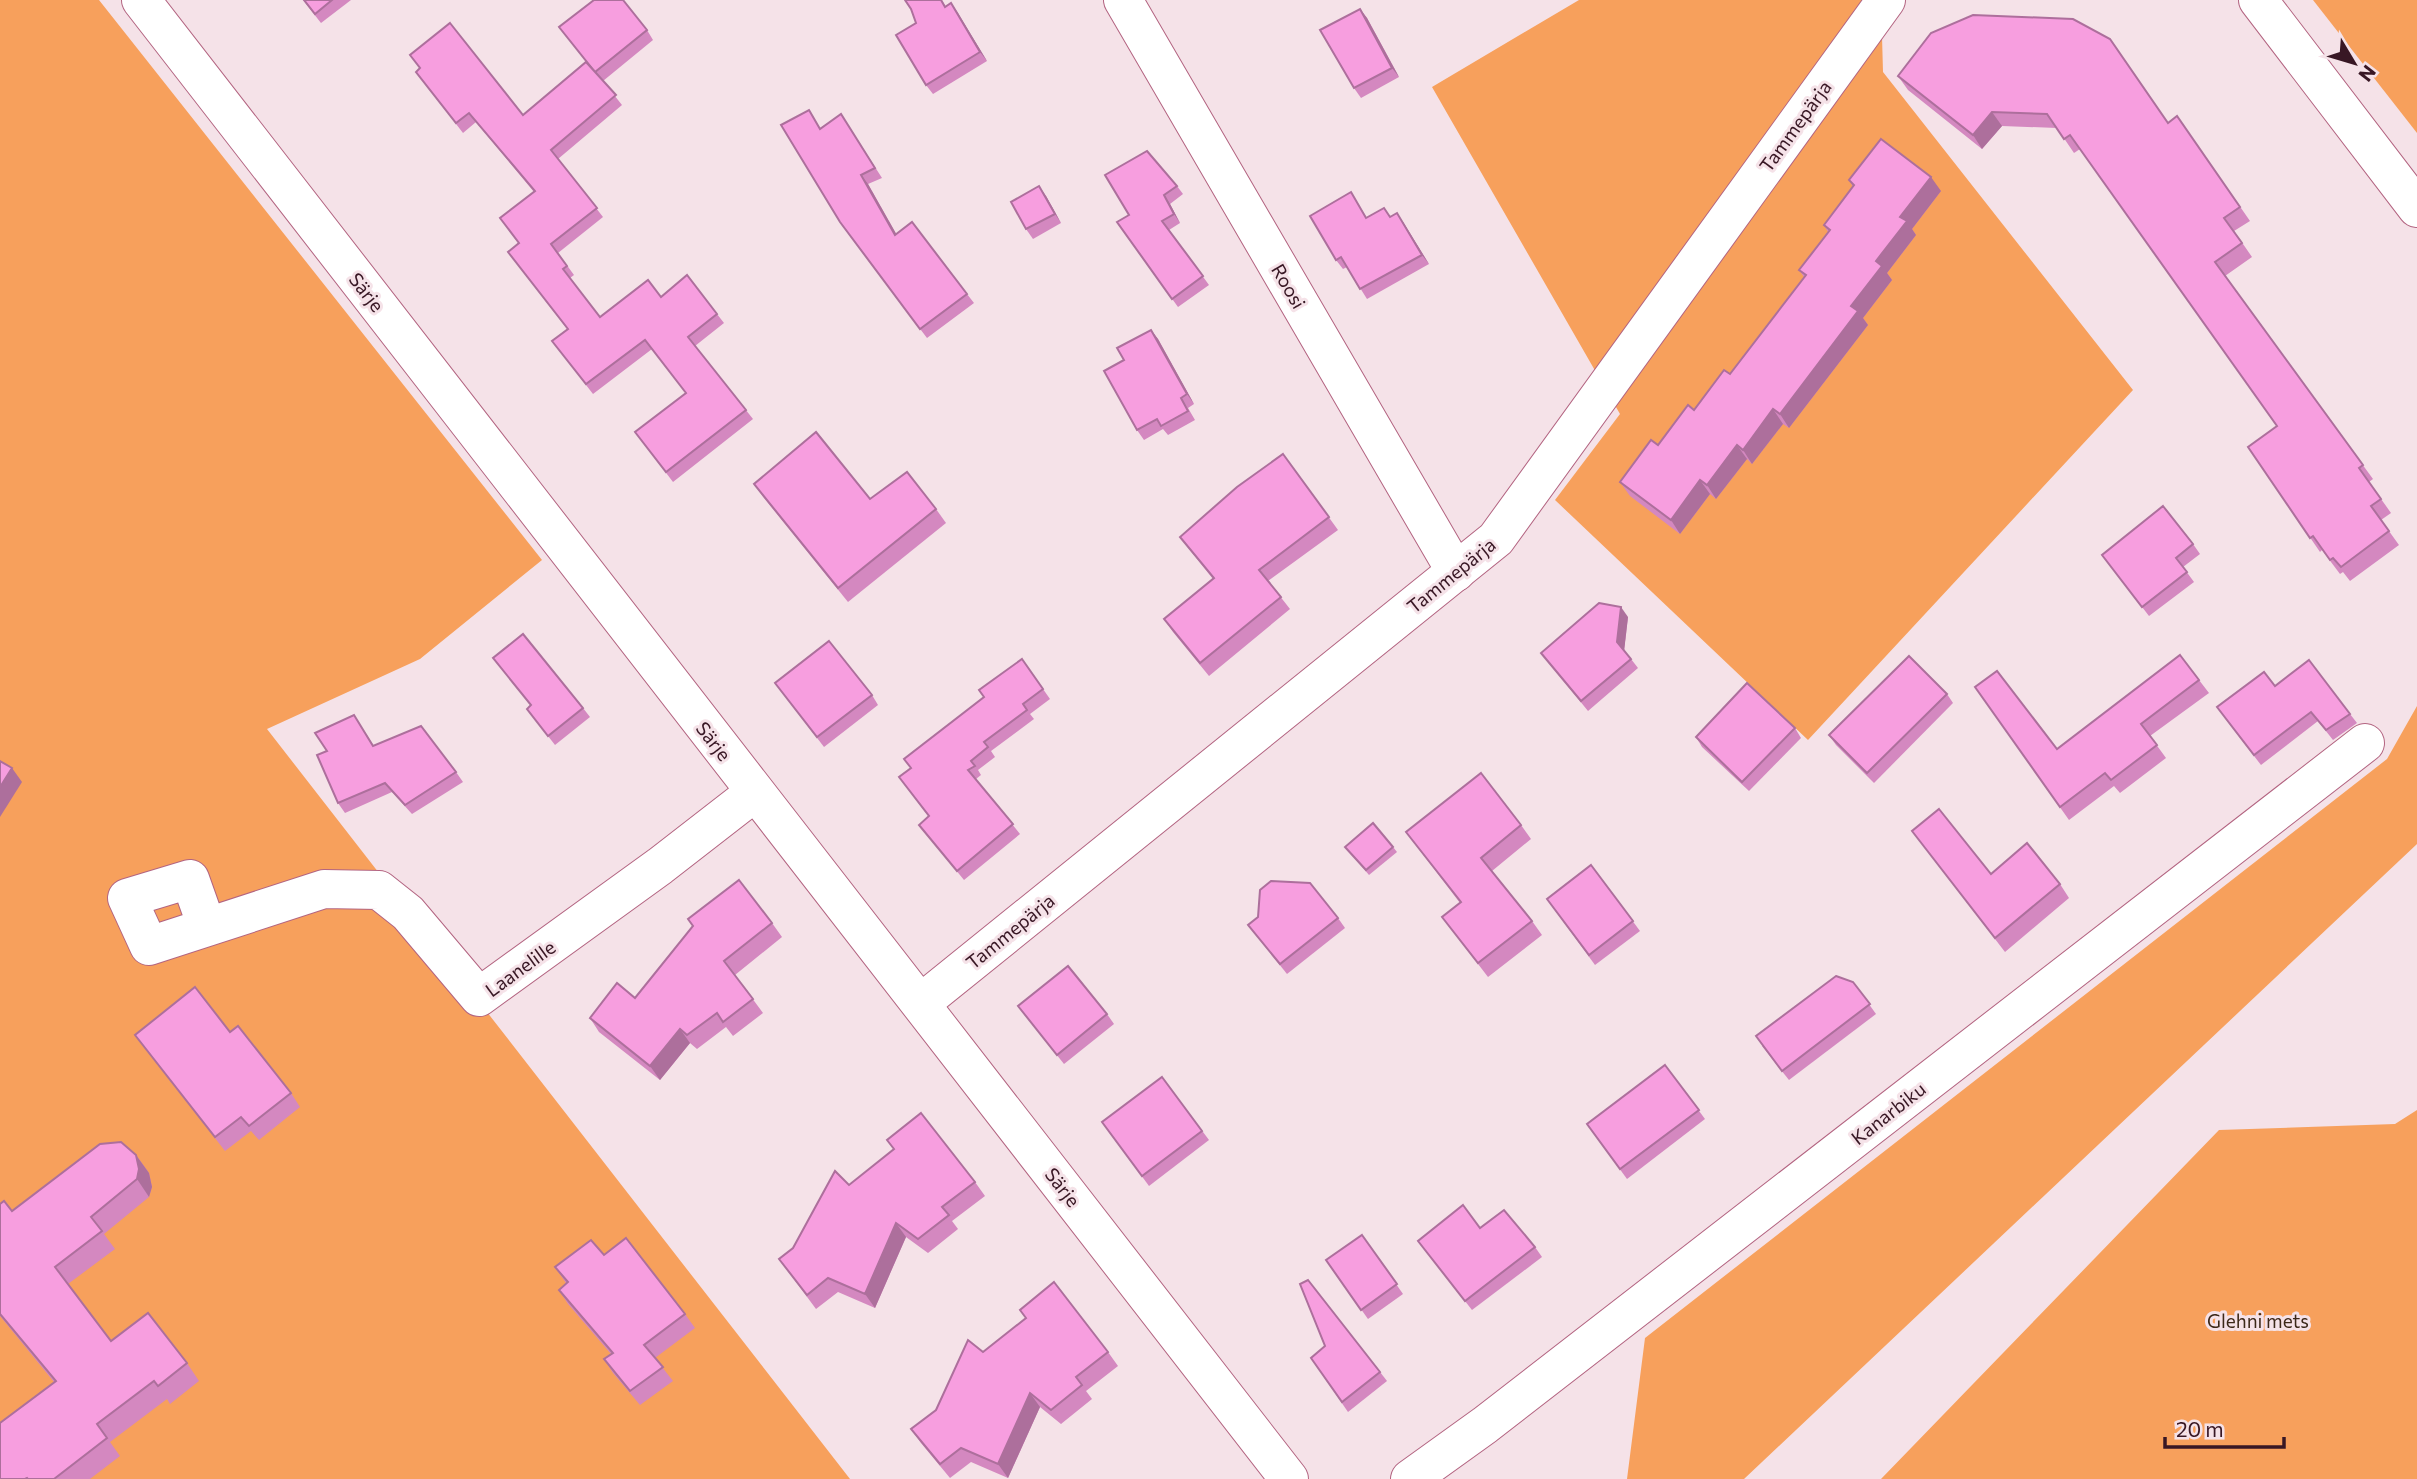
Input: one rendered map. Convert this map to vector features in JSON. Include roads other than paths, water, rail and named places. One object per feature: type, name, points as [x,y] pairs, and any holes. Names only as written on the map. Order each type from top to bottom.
[{"type":"street","name":"Särje","points":[[141,0],[1289,1479]]},
{"type":"street","name":"Roosi","points":[[1123,0],[1455,572]]},
{"type":"street","name":"Tammepärja","points":[[921,1003],[1496,539],[1886,0]]},
{"type":"street","points":[[2258,0],[2417,208]]},
{"type":"street","name":"Kanarbiku","points":[[1410,1479],[1485,1426],[2365,743]]},
{"type":"street","name":"Laanelille","points":[[207,928],[324,890],[379,890],[408,913],[479,997],[660,866],[754,793]]},
{"type":"park label","name":"Glehni mets","points":[[2258,1320]]}]
